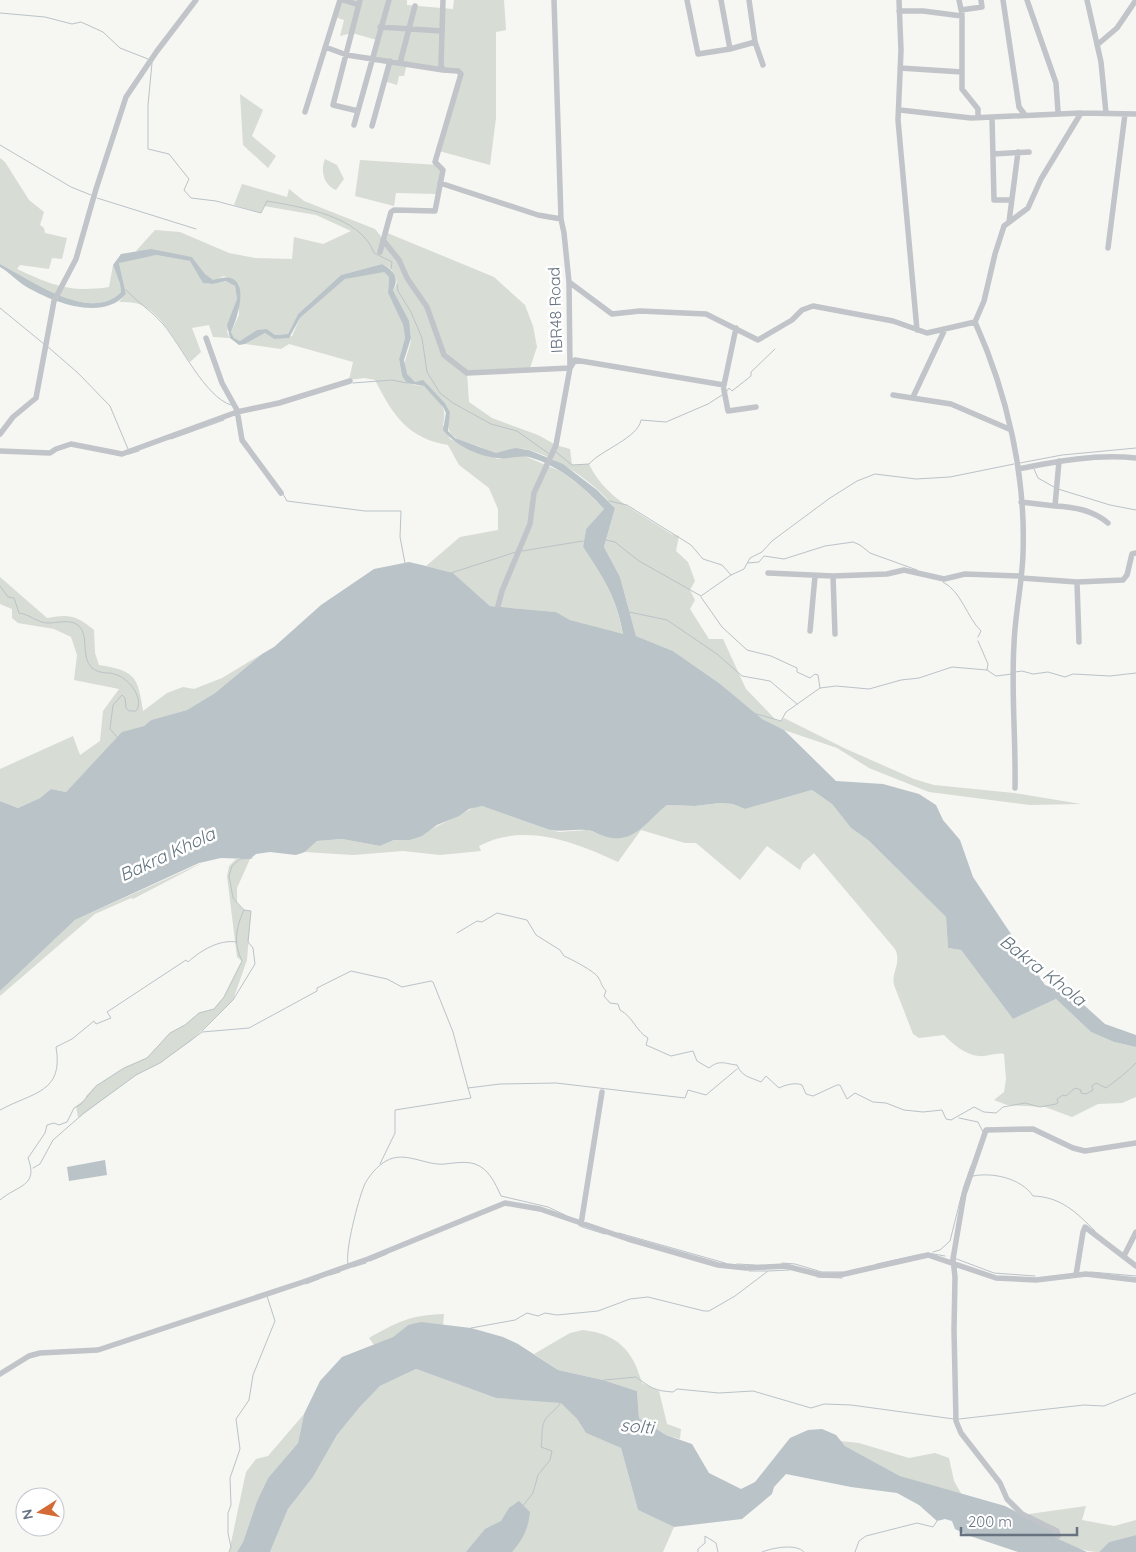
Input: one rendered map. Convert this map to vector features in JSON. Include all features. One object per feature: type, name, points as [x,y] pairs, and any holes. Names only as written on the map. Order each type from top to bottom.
[{"type":"street","points":[[0,434],[13,417],[36,398],[54,301],[57,292],[76,259],[96,189],[126,97],[196,0]]},
{"type":"street","points":[[305,112],[342,0],[360,2],[333,105],[358,112]]},
{"type":"street","points":[[354,125],[389,0]]},
{"type":"street","points":[[443,0],[441,65],[443,70]]},
{"type":"street","name":"IBR48 Road","points":[[498,606],[502,591],[530,524],[534,493],[556,445],[570,368],[569,282],[561,219],[554,0]]},
{"type":"street","points":[[687,0],[698,54],[730,49],[755,42]]},
{"type":"street","points":[[721,0],[730,49]]},
{"type":"street","points":[[749,0],[755,42],[763,65]]},
{"type":"street","points":[[899,0],[900,110],[898,128],[917,330]]},
{"type":"street","points":[[959,0],[962,13],[962,89],[978,109],[978,118]]},
{"type":"street","points":[[899,11],[962,13],[982,7],[980,0]]},
{"type":"street","points":[[1003,0],[1019,108],[1025,115]]},
{"type":"street","points":[[1027,0],[1056,83],[1058,112]]},
{"type":"street","points":[[1087,0],[1101,62],[1106,113]]},
{"type":"street","points":[[1097,45],[1117,28],[1136,0]]},
{"type":"street","points":[[400,63],[415,6]]},
{"type":"street","points":[[380,27],[442,31]]},
{"type":"street","points":[[325,47],[347,55],[458,71],[461,74],[435,162],[443,170],[435,211],[394,210],[391,212],[380,252]]},
{"type":"street","points":[[372,126],[390,61]]},
{"type":"street","points":[[900,68],[962,72]]},
{"type":"street","points":[[900,110],[978,118],[1058,112],[1136,114]]},
{"type":"street","points":[[1015,788],[1014,645],[1022,577],[1024,528],[1018,469],[995,370],[975,322],[984,301],[994,254],[1004,226],[1028,208],[1041,179],[1081,113]]},
{"type":"street","points":[[1108,248],[1125,114]]},
{"type":"street","points":[[992,117],[994,200],[1011,200]]},
{"type":"street","points":[[1009,222],[1018,152]]},
{"type":"street","points":[[993,154],[1029,152]]},
{"type":"street","points":[[440,183],[538,216],[561,219]]},
{"type":"street","points":[[383,240],[399,260],[407,278],[427,307],[444,355],[467,373],[570,368],[575,360],[724,390]]},
{"type":"street","points":[[569,282],[612,314],[640,311],[700,313],[714,317],[758,340],[792,320],[802,310],[813,306],[893,321],[927,333],[975,322]]},
{"type":"street","points":[[736,328],[724,390],[728,411],[756,407]]},
{"type":"street","points":[[913,397],[945,329]]},
{"type":"street","points":[[206,338],[222,383],[237,412],[242,440],[281,493]]},
{"type":"street","points":[[0,451],[50,454],[56,448],[71,444],[122,454],[237,412],[279,403],[350,380]]},
{"type":"street","points":[[893,395],[951,404],[1009,429]]},
{"type":"street","points":[[1018,469],[1059,461],[1114,456],[1136,458]]},
{"type":"street","points":[[1055,506],[1059,461]]},
{"type":"street","points":[[1021,502],[1089,511],[1097,514],[1108,523]]},
{"type":"street","points":[[768,573],[833,576],[887,574],[904,570],[944,579],[965,574],[1076,582],[1123,580],[1127,575],[1132,554],[1136,552]]},
{"type":"street","points":[[810,631],[815,576]]},
{"type":"street","points":[[833,576],[835,634]]},
{"type":"street","points":[[1076,582],[1080,642]]},
{"type":"street","points":[[582,1224],[602,1092]]},
{"type":"street","points":[[1058,1536],[1052,1527],[1022,1514],[1007,1499],[1000,1483],[958,1427],[954,1330],[955,1277],[953,1262],[956,1231],[964,1194],[986,1130],[1032,1128],[1073,1148],[1085,1150],[1136,1143]]},
{"type":"street","points":[[0,1374],[29,1356],[40,1353],[98,1350],[304,1282],[368,1259],[499,1204],[514,1204],[540,1209],[582,1224],[718,1265],[746,1268],[785,1266],[821,1275],[833,1275],[869,1270],[928,1256],[953,1262],[996,1278],[1036,1280],[1086,1274],[1136,1280]]},
{"type":"street","points":[[1076,1275],[1085,1227],[1136,1266]]},
{"type":"street","points":[[1124,1256],[1136,1232]]},
{"type":"shaded area","points":[[340,0],[407,0],[407,5],[453,9],[454,0],[504,0],[506,30],[496,32],[496,118],[490,165],[439,151],[461,74],[407,64],[404,76],[399,76],[397,85],[384,81],[389,61],[372,58],[377,40],[352,33],[340,36],[344,20],[335,17]]},
{"type":"shaded area","points":[[240,94],[263,110],[252,136],[276,156],[268,168],[243,145]]},
{"type":"shaded area","points":[[0,158],[5,162],[29,200],[44,212],[40,225],[44,228],[45,233],[67,238],[62,259],[52,258],[49,269],[20,265],[17,269],[61,286],[95,289],[109,287],[113,265],[121,292],[108,301],[94,303],[77,301],[43,288],[0,264]]},
{"type":"shaded area","points":[[325,159],[337,165],[344,179],[336,190],[329,185],[324,177]]},
{"type":"shaded area","points":[[360,160],[438,165],[443,170],[438,194],[396,193],[394,206],[355,196]]},
{"type":"shaded area","points":[[242,184],[287,197],[289,189],[304,201],[375,229],[383,239],[385,232],[494,277],[525,305],[533,326],[537,347],[530,368],[467,373],[469,402],[492,418],[570,449],[572,465],[589,464],[604,487],[614,496],[671,534],[679,536],[676,551],[688,562],[695,581],[690,590],[695,600],[690,609],[709,639],[723,639],[746,689],[776,720],[781,721],[784,718],[844,748],[914,779],[934,785],[1014,793],[1081,804],[1030,805],[929,792],[869,768],[837,748],[784,730],[762,720],[719,683],[673,651],[636,636],[620,577],[604,547],[615,508],[587,481],[554,460],[525,449],[496,453],[458,439],[450,433],[448,421],[450,412],[445,403],[423,381],[415,382],[406,372],[405,362],[411,334],[405,314],[393,290],[397,284],[391,269],[382,264],[341,275],[298,314],[288,334],[275,335],[267,329],[240,341],[234,338],[231,332],[239,315],[239,285],[224,276],[213,281],[192,257],[136,251],[155,230],[180,232],[229,253],[255,258],[292,259],[294,237],[323,244],[351,231],[316,215],[264,206],[261,213],[234,205]]},
{"type":"shaded area","points":[[156,255],[191,261],[204,283],[213,284],[227,281],[235,286],[237,299],[227,332],[230,338],[213,337],[209,325],[192,328],[201,352],[190,362],[168,329],[155,314],[139,304],[119,302],[126,294],[119,263],[134,258]]},
{"type":"shaded area","points":[[379,271],[384,272],[389,277],[388,293],[403,325],[405,338],[399,359],[402,376],[414,385],[424,386],[441,403],[444,412],[443,425],[450,439],[498,459],[522,455],[560,471],[581,486],[604,509],[586,529],[583,547],[597,568],[613,599],[623,635],[570,620],[556,612],[490,606],[453,573],[426,566],[460,537],[498,530],[498,509],[489,488],[459,465],[448,445],[422,437],[403,423],[388,404],[375,380],[364,378],[349,380],[353,362],[289,344],[281,349],[245,344],[265,333],[274,339],[292,336],[300,318],[345,279]]},
{"type":"shaded area","points":[[0,577],[47,618],[72,617],[82,621],[94,630],[95,653],[99,665],[120,670],[133,677],[139,690],[143,711],[167,693],[183,687],[194,689],[222,678],[262,654],[215,693],[187,710],[151,720],[144,726],[122,733],[66,792],[51,789],[40,798],[18,808],[0,801],[0,769],[73,736],[80,755],[100,741],[103,711],[119,689],[74,680],[77,655],[71,637],[54,629],[18,623],[12,618],[12,609],[0,604]]},
{"type":"shaded area","points":[[812,790],[832,804],[851,828],[868,840],[946,917],[948,948],[961,950],[1013,1019],[1056,999],[1091,1032],[1114,1042],[1136,1047],[1136,1097],[1122,1103],[1098,1104],[1072,1117],[1045,1107],[1007,1105],[994,1100],[1004,1092],[1006,1079],[1004,1054],[982,1056],[969,1054],[944,1035],[919,1038],[913,1034],[894,985],[893,980],[897,963],[895,949],[814,853],[803,863],[800,870],[767,846],[740,880],[696,843],[685,843],[641,830],[618,862],[567,842],[531,835],[496,839],[479,846],[481,851],[440,855],[403,851],[353,855],[305,852],[317,841],[342,839],[380,846],[394,840],[410,840],[475,807],[482,806],[550,830],[559,832],[587,830],[613,838],[667,805],[695,806],[720,803],[733,804],[745,809]]},
{"type":"shaded area","points":[[236,859],[250,859],[237,888],[237,903],[244,910],[251,911],[247,960],[233,1000],[191,1041],[160,1063],[136,1075],[78,1118],[76,1106],[86,1099],[86,1096],[96,1086],[124,1068],[147,1058],[170,1033],[185,1025],[199,1013],[214,1009],[224,997],[242,961],[237,957],[227,876],[229,866]]},
{"type":"shaded area","points":[[204,862],[133,899],[131,898],[95,914],[0,996],[0,991],[75,920]]},
{"type":"shaded area","points":[[444,1314],[443,1326],[428,1323],[408,1325],[393,1337],[374,1345],[369,1338],[404,1320]]},
{"type":"shaded area","points":[[583,1330],[605,1335],[622,1346],[634,1361],[642,1383],[659,1391],[667,1424],[681,1429],[680,1439],[666,1435],[639,1418],[637,1391],[603,1380],[558,1370],[534,1354],[570,1333]]},
{"type":"shaded area","points":[[416,1369],[496,1398],[561,1402],[577,1419],[586,1433],[621,1448],[638,1510],[674,1527],[663,1552],[270,1552],[288,1509],[313,1477],[337,1435],[380,1386]]},
{"type":"shaded area","points":[[304,1414],[298,1443],[268,1478],[257,1501],[243,1542],[237,1552],[229,1552],[246,1472],[256,1459],[268,1456]]},
{"type":"shaded area","points":[[841,1441],[859,1443],[909,1458],[935,1453],[949,1458],[954,1481],[962,1495],[900,1476],[845,1446]]},
{"type":"shaded area","points":[[1086,1506],[1082,1520],[1114,1526],[1136,1520],[1136,1535],[1109,1542],[1099,1552],[1088,1551],[1058,1540],[1022,1515]]},
{"type":"water","name":"Bakra Khola","points":[[151,249],[192,257],[205,274],[213,280],[226,277],[234,279],[239,285],[240,303],[231,332],[234,338],[240,341],[257,330],[267,329],[275,335],[288,334],[298,314],[341,275],[382,264],[389,269],[394,274],[396,281],[393,290],[409,321],[411,338],[404,360],[407,374],[415,382],[423,380],[445,403],[450,412],[448,431],[455,438],[496,453],[515,448],[529,450],[563,464],[597,490],[615,508],[604,547],[620,577],[636,636],[673,651],[719,683],[762,719],[784,730],[836,781],[883,784],[919,794],[936,805],[943,820],[960,840],[973,877],[1045,985],[1075,997],[1105,1024],[1136,1035],[1136,1047],[1114,1042],[1091,1032],[1056,999],[1013,1019],[961,950],[948,948],[946,917],[868,840],[851,828],[832,804],[812,790],[745,809],[733,804],[720,803],[695,806],[667,805],[643,827],[629,836],[621,838],[612,838],[588,830],[550,830],[482,806],[469,809],[459,816],[437,825],[422,836],[410,840],[394,840],[380,846],[342,839],[317,841],[305,852],[296,855],[270,852],[256,854],[250,859],[221,858],[199,863],[75,920],[0,991],[0,801],[18,808],[40,798],[51,789],[66,792],[122,732],[144,726],[151,720],[187,710],[215,693],[262,654],[274,647],[321,605],[374,569],[409,562],[453,573],[490,606],[556,612],[570,620],[623,634],[617,609],[608,588],[583,547],[586,529],[604,509],[562,472],[543,462],[528,457],[501,458],[482,455],[460,445],[443,430],[446,413],[443,407],[424,386],[407,383],[402,376],[399,359],[405,338],[403,325],[388,293],[389,277],[384,272],[345,279],[300,318],[289,338],[274,339],[265,333],[245,344],[239,345],[230,338],[227,325],[237,299],[235,286],[226,281],[213,284],[203,283],[190,261],[156,255],[119,263],[126,294],[116,302],[104,307],[91,308],[62,303],[49,298],[25,286],[0,267],[0,264],[60,296],[94,303],[108,301],[121,292],[113,265],[121,254]]},
{"type":"water","points":[[105,1160],[107,1175],[69,1181],[67,1167]]},
{"type":"water","name":"solti","points":[[421,1322],[471,1328],[503,1337],[518,1344],[558,1370],[603,1380],[637,1391],[639,1418],[666,1435],[692,1444],[709,1473],[741,1489],[755,1482],[790,1438],[808,1430],[822,1429],[836,1435],[845,1446],[900,1476],[1005,1506],[1050,1529],[1056,1538],[1087,1552],[1018,1552],[967,1535],[955,1529],[952,1521],[945,1519],[937,1521],[919,1505],[897,1493],[851,1487],[786,1474],[774,1487],[772,1494],[742,1519],[674,1527],[638,1510],[621,1448],[586,1433],[577,1419],[561,1403],[496,1398],[416,1369],[380,1386],[337,1435],[313,1477],[288,1509],[270,1552],[237,1552],[243,1542],[257,1501],[268,1478],[298,1443],[304,1414],[320,1381],[342,1357],[393,1337],[408,1325]]},
{"type":"water","points":[[519,1501],[530,1512],[524,1534],[512,1552],[466,1552],[485,1529],[501,1521],[509,1508]]},
{"type":"water","points":[[1136,1535],[1136,1552],[1099,1552],[1109,1542]]},
{"type":"waterway","points":[[0,13],[45,17],[72,24],[81,22],[103,32],[120,48],[148,59]]},
{"type":"waterway","points":[[152,63],[148,105],[148,149],[169,154],[189,179],[184,190],[191,198],[216,201],[261,213],[267,201],[296,206],[328,215],[357,230],[367,240],[374,253],[392,262],[391,269]]},
{"type":"waterway","points":[[0,145],[71,187],[91,195]]},
{"type":"waterway","points":[[97,198],[196,229]]},
{"type":"waterway","points":[[397,284],[398,291],[411,312],[422,338],[427,372],[440,393],[453,403],[491,424],[517,431],[548,453]]},
{"type":"waterway","points":[[126,290],[163,324],[212,392],[221,400],[231,405]]},
{"type":"waterway","points":[[0,308],[44,344]]},
{"type":"waterway","points":[[48,347],[78,373],[110,406],[128,449]]},
{"type":"waterway","points":[[727,391],[729,388],[732,391],[751,376],[751,372],[775,349]]},
{"type":"waterway","points":[[353,383],[392,380],[407,383]]},
{"type":"waterway","points":[[556,452],[572,465],[589,464],[626,438],[633,432],[641,420],[666,422],[708,404],[722,395]]},
{"type":"waterway","points":[[171,439],[224,420]]},
{"type":"waterway","points":[[1020,463],[1062,455],[1136,448]]},
{"type":"waterway","points":[[129,454],[139,451]]},
{"type":"waterway","points":[[606,540],[615,542],[639,561],[701,596],[731,575],[744,569],[750,558],[762,552],[772,541],[830,498],[857,481],[875,474],[916,479],[950,477],[1014,464]]},
{"type":"waterway","points":[[1034,469],[1038,478],[1054,487]]},
{"type":"waterway","points":[[1058,489],[1110,505],[1136,510]]},
{"type":"waterway","points":[[283,494],[287,501],[365,511],[401,511],[400,537],[405,563]]},
{"type":"waterway","points":[[609,501],[627,505],[691,545],[703,559],[722,565],[731,575]]},
{"type":"waterway","points":[[522,551],[583,541]]},
{"type":"waterway","points":[[748,563],[759,562],[764,556],[784,559],[825,546],[853,542],[870,553],[917,570]]},
{"type":"waterway","points":[[451,573],[516,552]]},
{"type":"waterway","points":[[943,582],[955,592],[981,631],[978,637]]},
{"type":"waterway","points":[[0,586],[8,597],[14,598],[19,613],[44,623],[67,622],[78,625],[84,634],[86,658],[92,668],[122,677],[131,685],[137,695],[138,706],[136,711],[129,711],[126,708],[125,698],[122,695],[113,705],[110,729],[117,737]]},
{"type":"waterway","points":[[701,597],[722,627],[747,650],[771,656],[797,668],[797,672],[810,678],[815,674],[818,675],[820,688]]},
{"type":"waterway","points":[[629,612],[667,620],[717,654],[742,676],[770,681],[797,704]]},
{"type":"waterway","points":[[978,641],[988,664],[987,670]]},
{"type":"waterway","points":[[753,713],[781,721],[786,712],[820,688],[836,686],[869,689],[901,680],[919,678],[952,667],[987,670],[996,676],[1012,674]]},
{"type":"waterway","points":[[1015,672],[1022,671],[1033,674],[1048,672],[1065,677],[1073,674],[1110,676],[1136,673]]},
{"type":"waterway","points":[[0,1200],[28,1180],[31,1175],[28,1158],[45,1133],[47,1125],[54,1123],[59,1125],[67,1122],[74,1108],[81,1104],[96,1086],[124,1068],[147,1058],[170,1033],[185,1025],[199,1013],[214,1009],[224,997],[242,961],[237,948],[237,935],[244,910],[233,898],[229,876],[232,866],[240,859],[252,858]]},
{"type":"waterway","points":[[202,1031],[233,1000],[255,964],[253,948],[248,942],[251,911],[244,910]]},
{"type":"waterway","points":[[457,933],[477,921],[482,922],[497,913],[527,920],[536,935],[560,950],[564,956],[596,974],[606,991],[604,996],[610,1003],[618,1004],[620,1010],[648,1038],[646,1045],[671,1056],[693,1051],[697,1061],[709,1068],[720,1063],[737,1065],[741,1072],[750,1078],[761,1082],[766,1076],[779,1088],[790,1084],[799,1084],[802,1085],[806,1094],[813,1096],[840,1085],[847,1099],[855,1093],[873,1102],[886,1103],[904,1110],[923,1112],[942,1110],[946,1119],[951,1120],[974,1107],[984,1112],[996,1113],[1003,1107],[1025,1103],[1040,1107],[1056,1104],[1058,1103],[1057,1099],[1063,1095],[1066,1096],[1075,1088],[1081,1090],[1081,1093],[1086,1094],[1093,1090],[1092,1086],[1096,1083],[1106,1088],[1136,1063]]},
{"type":"waterway","points":[[0,1110],[43,1089],[50,1082],[55,1074],[57,1062],[56,1047],[72,1039],[94,1021],[96,1024],[111,1018],[107,1012],[186,960],[188,962],[204,950],[217,944],[237,942]]},
{"type":"waterway","points":[[33,1168],[40,1164],[53,1140],[84,1113],[136,1075],[160,1063],[202,1032],[249,1028],[317,991],[317,988],[351,971],[387,979],[402,987],[433,982],[453,1032],[468,1088]]},
{"type":"waterway","points":[[380,1164],[395,1133],[395,1110],[471,1098],[468,1088],[500,1084],[556,1083],[685,1098],[688,1090],[706,1095],[737,1069]]},
{"type":"waterway","points":[[959,1118],[978,1122],[983,1132]]},
{"type":"waterway","points":[[348,1264],[350,1237],[364,1186],[376,1169],[393,1158],[408,1158],[438,1164],[472,1163],[480,1166],[488,1173],[501,1196],[548,1207],[565,1215]]},
{"type":"waterway","points":[[963,1189],[971,1166]]},
{"type":"waterway","points":[[973,1176],[989,1175],[1014,1181],[1028,1190],[1033,1196],[1052,1199],[1067,1207],[1095,1231]]},
{"type":"waterway","points":[[933,1252],[940,1250],[950,1241],[961,1197]]},
{"type":"waterway","points":[[582,1227],[605,1234]]},
{"type":"waterway","points":[[619,1233],[725,1263]]},
{"type":"waterway","points":[[928,1253],[945,1256]]},
{"type":"waterway","points":[[370,1261],[387,1254]]},
{"type":"waterway","points":[[877,1264],[922,1254]]},
{"type":"waterway","points":[[954,1258],[994,1273],[1035,1276]]},
{"type":"waterway","points":[[353,1267],[366,1263]]},
{"type":"waterway","points":[[782,1263],[795,1264],[822,1272],[842,1272]]},
{"type":"waterway","points":[[737,1264],[755,1265]]},
{"type":"waterway","points":[[471,1328],[515,1320],[527,1313],[538,1316],[545,1313],[557,1315],[598,1311],[630,1299],[648,1297],[709,1311],[735,1296],[768,1271],[789,1270]]},
{"type":"waterway","points":[[749,1271],[767,1271]]},
{"type":"waterway","points":[[330,1275],[340,1272]]},
{"type":"waterway","points":[[1091,1272],[1136,1276]]},
{"type":"waterway","points":[[817,1277],[842,1278]]},
{"type":"waterway","points":[[306,1284],[319,1279]]},
{"type":"waterway","points":[[229,1552],[231,1547],[228,1533],[228,1513],[231,1505],[230,1478],[240,1449],[236,1419],[249,1400],[253,1375],[275,1321],[267,1296]]},
{"type":"waterway","points":[[604,1380],[636,1377],[661,1391],[673,1392],[677,1389],[719,1393],[753,1391],[811,1408],[824,1404],[851,1405],[954,1419]]},
{"type":"waterway","points":[[959,1419],[1084,1405],[1104,1406],[1136,1393]]},
{"type":"waterway","points":[[522,1507],[533,1493],[538,1475],[550,1460],[552,1451],[541,1447],[543,1427],[547,1417],[561,1402]]},
{"type":"waterway","points":[[855,1552],[859,1541],[866,1536],[917,1523],[933,1527],[937,1521]]},
{"type":"waterway","points":[[698,1552],[698,1549],[705,1543],[705,1536],[716,1543],[718,1552]]},
{"type":"waterway","points":[[762,1552],[790,1547],[804,1552]]}]
